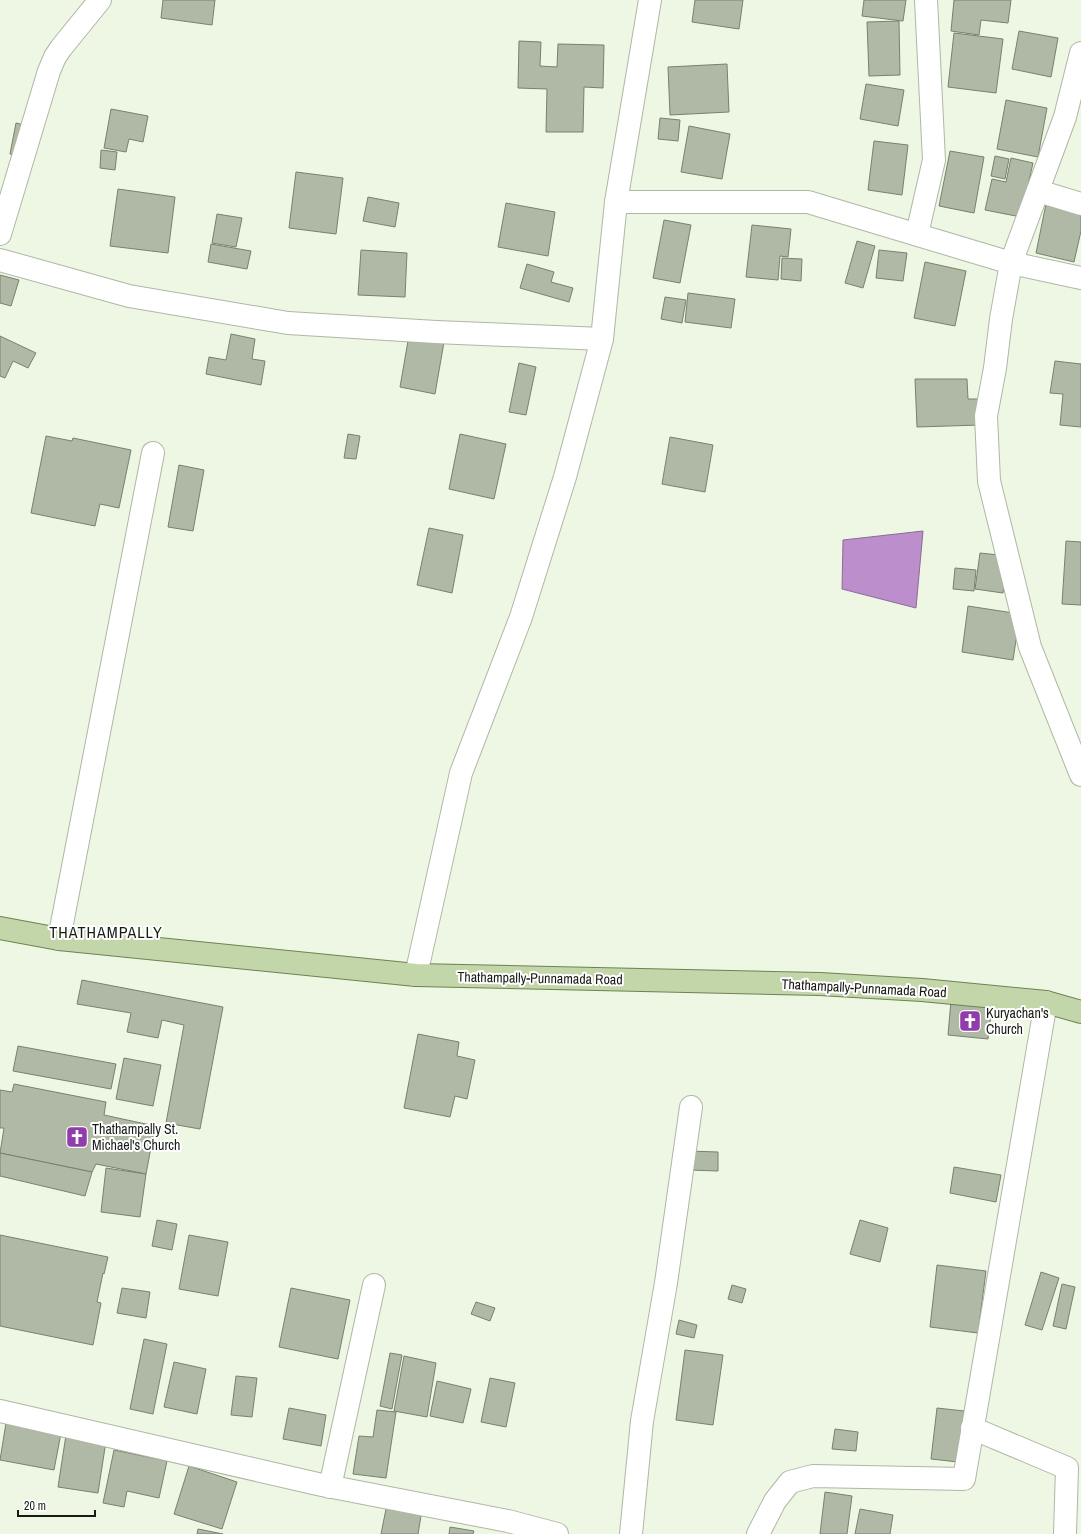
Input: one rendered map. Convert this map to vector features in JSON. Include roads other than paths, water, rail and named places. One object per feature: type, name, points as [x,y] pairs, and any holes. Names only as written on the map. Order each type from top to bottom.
[{"type":"main road","name":"Thathampally-Punnamada Road","points":[[0,928],[59,939],[416,975],[820,984],[922,990],[1046,1002],[1081,1012]]},
{"type":"street","points":[[0,234],[49,71],[55,57],[100,0]]},
{"type":"street","points":[[416,975],[461,773],[521,617],[565,477],[602,339],[616,202],[650,0]]},
{"type":"street","points":[[917,234],[934,160],[926,0]]},
{"type":"street","points":[[1081,53],[1065,117],[1011,263],[986,416],[989,482],[1030,647],[1081,775]]},
{"type":"street","points":[[1038,191],[1081,204]]},
{"type":"street","points":[[616,202],[808,202],[1011,263],[1081,278]]},
{"type":"street","points":[[0,260],[129,296],[288,323],[436,332],[602,339]]},
{"type":"street","points":[[59,939],[153,453]]},
{"type":"street","points":[[758,1534],[775,1501],[790,1482],[813,1476],[964,1479],[1046,1002]]},
{"type":"street","points":[[631,1534],[642,1421],[666,1283],[691,1107]]},
{"type":"street","points":[[330,1487],[374,1286]]},
{"type":"street","points":[[0,1411],[330,1487],[508,1521],[557,1534]]},
{"type":"street","points":[[972,1428],[1067,1468],[1065,1534]]},
{"type":"place","name":"Kuryachan's Church","points":[[970,1021]]},
{"type":"place","name":"Thathampally St. Michael's Church","points":[[77,1137]]},
{"type":"district","name":"THATHAMPALLY","points":[[106,932]]}]
